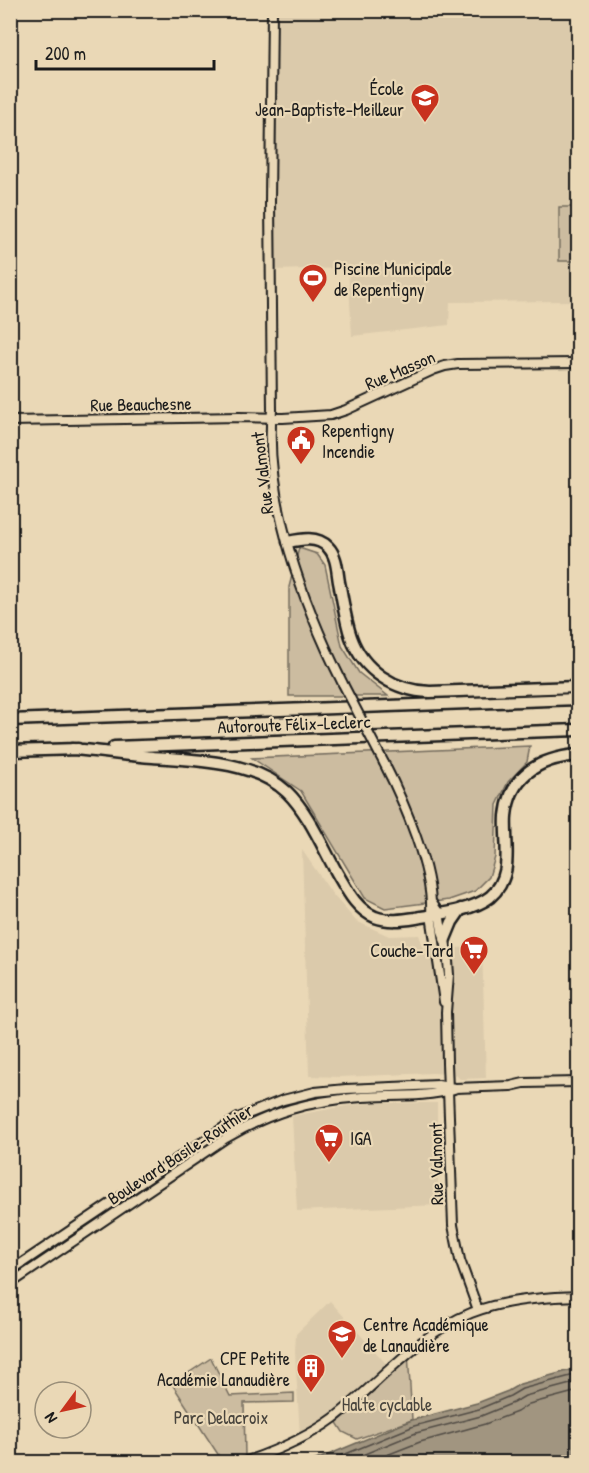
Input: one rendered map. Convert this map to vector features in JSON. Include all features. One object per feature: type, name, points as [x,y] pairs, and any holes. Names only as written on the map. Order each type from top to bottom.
[{"type":"highway","points":[[288,542],[315,540],[329,549],[335,561],[348,628],[354,645],[368,665],[391,683],[412,691],[430,692],[579,687]]},
{"type":"highway","name":"Autoroute Félix-Leclerc","points":[[10,720],[579,699]]},
{"type":"highway","name":"Autoroute Félix-Leclerc","points":[[10,751],[579,730]]},
{"type":"highway","points":[[72,749],[208,761],[264,777],[284,790],[299,807],[348,891],[360,907],[370,914],[385,919],[402,920],[461,909],[490,897],[503,878],[507,857],[506,817],[514,789],[531,769],[547,760],[579,755]]},
{"type":"highway","points":[[445,939],[452,922],[461,909]]},
{"type":"street","name":"Rue Valmont","points":[[272,10],[270,196],[272,441],[281,516],[310,612],[402,802],[426,870],[435,914],[445,939],[449,975],[446,1012]]},
{"type":"street","name":"Rue Masson","points":[[272,417],[324,416],[338,413],[445,366],[579,363]]},
{"type":"street","name":"Rue Beauchesne","points":[[10,421],[272,417]]},
{"type":"street","name":"Rue Valmont","points":[[435,914],[446,1012],[451,1089],[453,1231],[459,1260],[478,1310]]},
{"type":"street","name":"Boulevard Basile-Routhier","points":[[10,1284],[217,1144],[264,1118],[299,1106],[324,1101],[438,1094],[451,1089],[511,1086],[524,1083],[579,1082]]},
{"type":"street","name":"Boulevard Basile-Routhier","points":[[10,1271],[245,1114],[290,1098],[324,1091],[438,1085],[451,1089]]},
{"type":"street","points":[[244,1462],[295,1441],[334,1418],[421,1342],[447,1325],[478,1310],[507,1303],[579,1296]]},
{"type":"shaded area","name":"École Jean-Baptiste-Meilleur","points":[[273,11],[578,11],[578,301],[450,302],[449,325],[352,336],[348,268],[272,270]]},
{"type":"shaded area","points":[[302,850],[333,895],[356,921],[389,936],[419,935],[424,949],[482,947],[486,1078],[460,1079],[456,1075],[433,1073],[309,1076]]},
{"type":"shaded area","points":[[370,1103],[437,1103],[439,1205],[297,1211],[292,1116]]},
{"type":"shaded area","name":"Centre Académique de Lanaudière","points":[[330,1301],[390,1368],[334,1418],[300,1436],[296,1334]]},
{"type":"green space","points":[[559,207],[578,207],[578,261],[559,261]]},
{"type":"green space","points":[[299,548],[317,554],[325,565],[342,646],[359,673],[388,696],[289,696],[289,587]]},
{"type":"green space","points":[[530,746],[527,762],[508,782],[497,805],[495,857],[489,877],[475,891],[449,900],[385,908],[365,898],[301,791],[252,758]]},
{"type":"green space","name":"Halte cyclable","points":[[408,1352],[412,1420],[357,1439],[343,1432],[334,1418]]},
{"type":"green space","name":"Parc Delacroix","points":[[211,1358],[230,1396],[294,1393],[294,1402],[244,1403],[245,1457],[232,1462],[223,1462],[172,1384]]},
{"type":"water","points":[[578,1368],[578,1462],[311,1462],[412,1420],[477,1403],[520,1384]]},
{"type":"place","name":"École Jean-Baptiste-Meilleur","points":[[425,124]]},
{"type":"place","name":"Piscine Municipale de Repentigny","points":[[313,304]]},
{"type":"place","name":"Repentigny Incendie","points":[[301,466]]},
{"type":"place","name":"Couche-Tard","points":[[474,976]]},
{"type":"place","name":"IGA","points":[[329,1164]]},
{"type":"place","name":"Centre Académique de Lanaudière","points":[[342,1360]]},
{"type":"place","name":"CPE Petite Académie Lanaudière","points":[[311,1394]]}]
